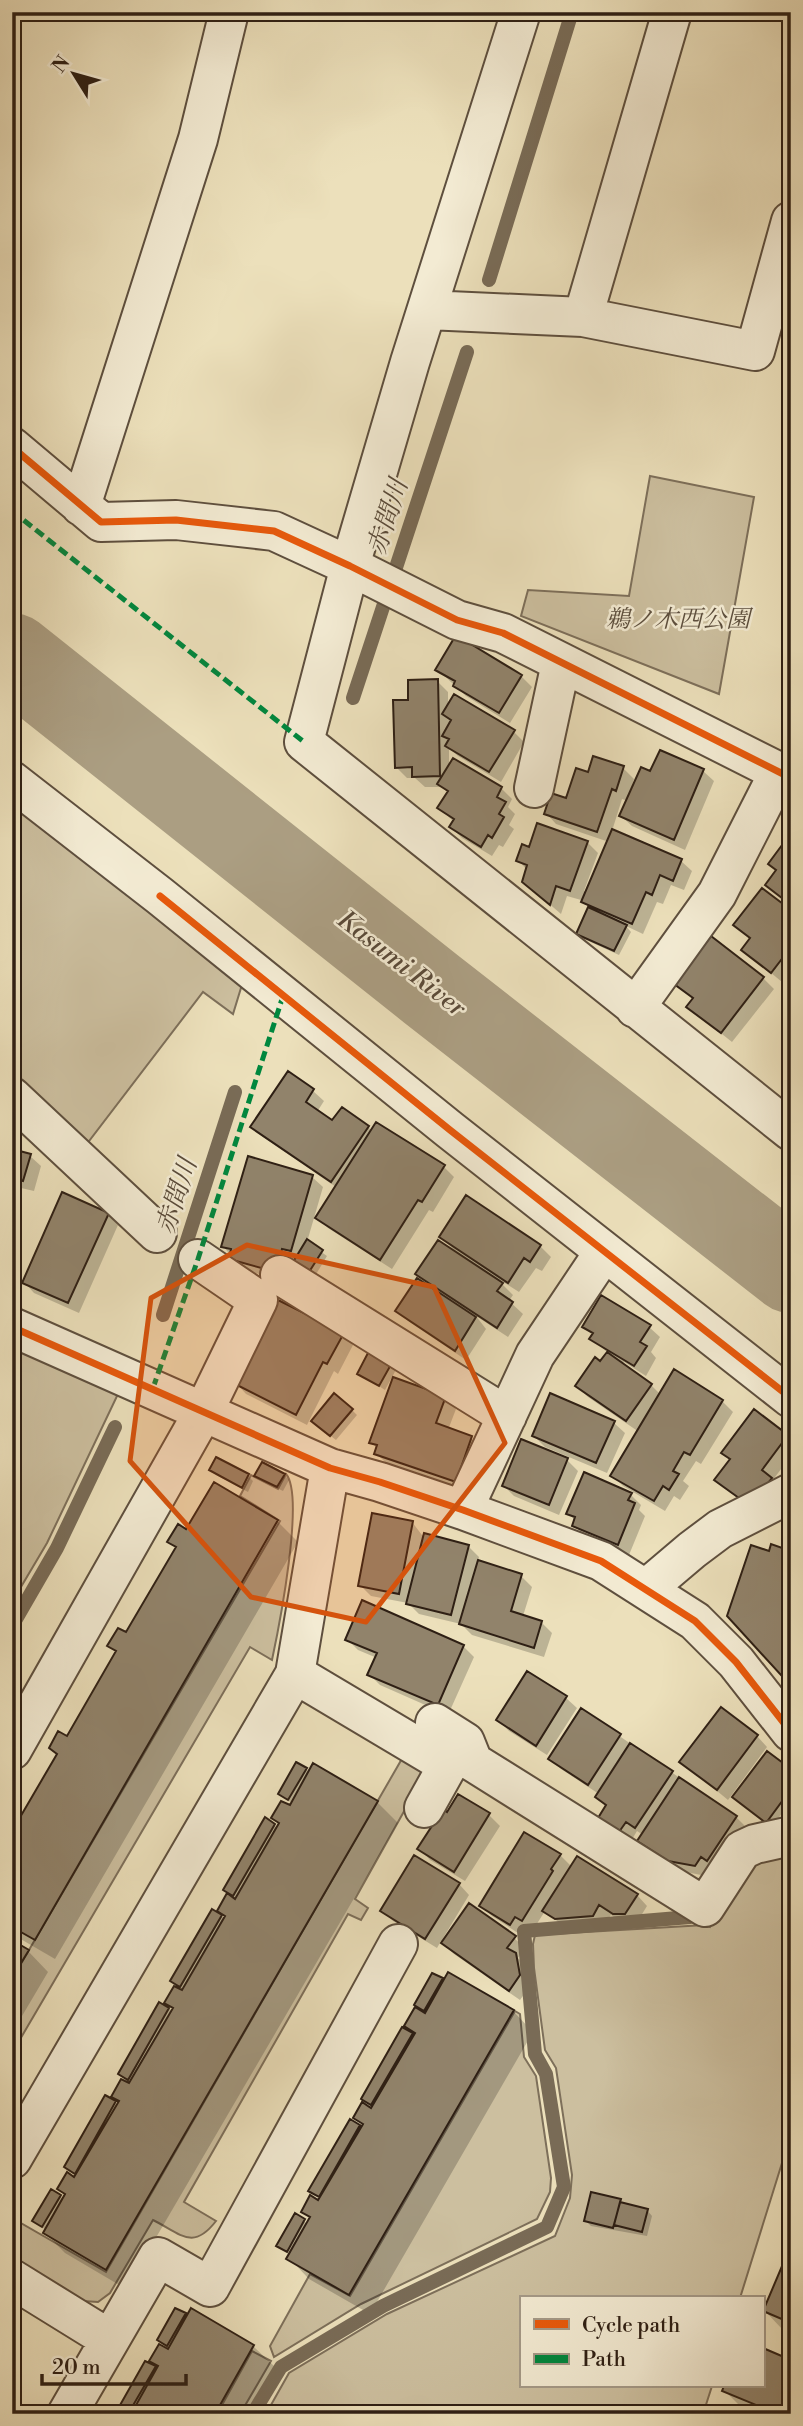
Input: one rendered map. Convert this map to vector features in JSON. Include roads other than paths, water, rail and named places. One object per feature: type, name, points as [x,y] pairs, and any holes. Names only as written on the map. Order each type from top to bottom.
[{"type":"street","points":[[81,506],[198,139],[229,12]]},
{"type":"street","points":[[521,12],[350,566],[304,742],[791,1131]]},
{"type":"street","points":[[583,317],[672,12]]},
{"type":"street","points":[[427,310],[583,317],[755,351],[791,221]]},
{"type":"street","points":[[12,447],[101,522],[176,520],[274,531],[457,620],[503,633],[785,775],[717,894],[635,1008]]},
{"type":"street","points":[[534,788],[561,663]]},
{"type":"street","points":[[12,781],[791,1398]]},
{"type":"street","points":[[12,1097],[157,1233]]},
{"type":"street","points":[[463,1510],[535,1355],[604,1252]]},
{"type":"street","points":[[12,1750],[204,1410],[258,1300],[198,1259]]},
{"type":"street","points":[[280,1275],[507,1416]]},
{"type":"street","points":[[12,1327],[330,1468],[463,1510],[601,1561],[695,1621],[736,1662],[791,1732]]},
{"type":"street","points":[[12,2158],[295,1674],[330,1468]]},
{"type":"street","points":[[646,1589],[720,1529],[791,1493]]},
{"type":"street","points":[[295,1674],[448,1765],[424,1808]]},
{"type":"street","points":[[435,1723],[465,1742],[473,1762],[705,1907],[742,1850],[755,1843],[791,1836]]},
{"type":"street","points":[[67,2414],[158,2257],[210,2287],[398,1944]]},
{"type":"street","points":[[12,2279],[109,2339]]},
{"type":"waterway","name":"赤間川","points":[[489,280],[572,12]]},
{"type":"waterway","name":"赤間川","points":[[353,698],[467,352]]},
{"type":"waterway","name":"Kasumi River","points":[[12,656],[431,989],[791,1270]]},
{"type":"waterway","name":"赤間川","points":[[163,1315],[235,1092]]},
{"type":"waterway","name":"赤間川","points":[[12,1626],[57,1548],[115,1427]]},
{"type":"waterway","points":[[256,2414],[255,2410],[281,2367],[383,2306],[547,2227],[564,2187],[546,2074],[535,2054],[524,1931],[690,1917]]},
{"type":"park label","name":"鵜ノ木西公園","points":[[678,619]]}]
